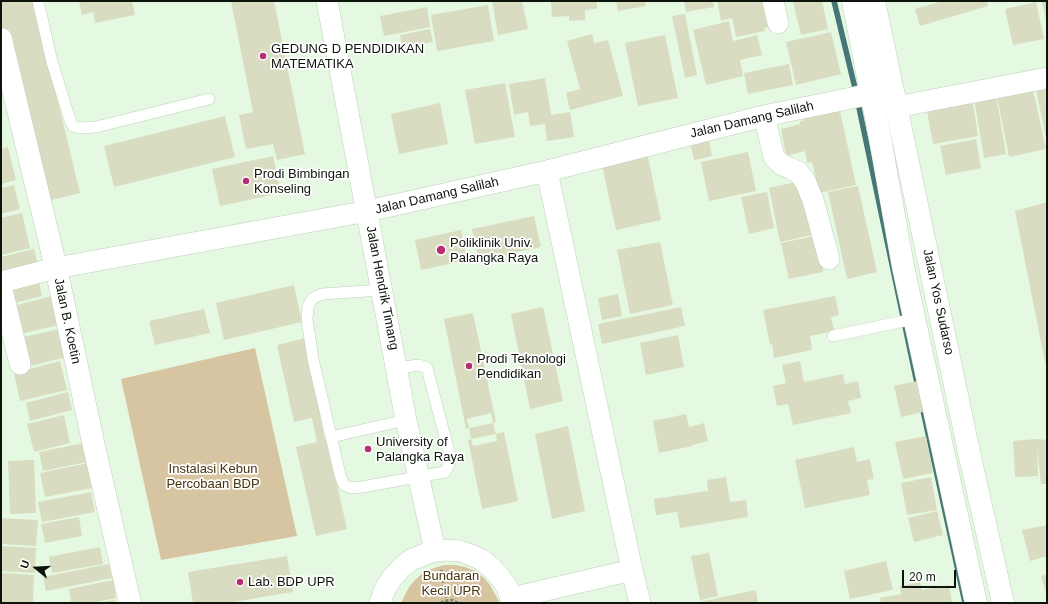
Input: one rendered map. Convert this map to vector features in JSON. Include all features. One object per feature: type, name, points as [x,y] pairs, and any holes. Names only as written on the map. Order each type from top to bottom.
[{"type":"main road","name":"Jalan Yos Sudarso","points":[[853,1],[861,96],[903,266],[976,603]]},
{"type":"main road","name":"Jalan Yos Sudarso","points":[[874,1],[970,457],[1003,603]]},
{"type":"main road","name":"Jalan B. Koetin","points":[[1,39],[56,268],[95,451],[130,603]]},
{"type":"street","name":"Jalan Hendrik Timang","points":[[327,1],[368,211],[406,420],[438,560]]},
{"type":"street","points":[[774,1],[778,23]]},
{"type":"street","points":[[896,108],[1047,78]]},
{"type":"street","name":"Jalan Damang Salilah","points":[[1,282],[56,268],[368,211],[548,171],[764,116],[861,96]]},
{"type":"street","points":[[764,116],[774,157],[782,165],[798,172],[805,181],[813,200],[829,259]]},
{"type":"street","points":[[548,171],[640,603]]},
{"type":"street","points":[[1,286],[20,364]]},
{"type":"street","points":[[380,603],[385,589],[392,578],[411,560],[423,554],[438,560],[460,551],[482,560],[500,576],[507,587],[512,601],[632,570]]},
{"type":"lane","points":[[38,1],[52,62],[73,126],[79,128],[96,127],[209,99]]},
{"type":"lane","points":[[382,290],[322,294],[313,298],[308,306],[307,320],[312,351],[340,476],[344,485],[351,488],[444,472],[448,467],[450,456],[427,368],[420,365],[397,368]]},
{"type":"lane","points":[[833,336],[914,319]]},
{"type":"lane","points":[[331,437],[406,420]]},
{"type":"path","points":[[438,560],[447,601]]},
{"type":"path","points":[[441,603],[452,600],[458,603]]},
{"type":"green space","name":"Instalasi Kebun Percobaan BDP","points":[[255,348],[297,536],[161,560],[121,379]]},
{"type":"green space","name":"Bundaran Kecil UPR","points":[[444,565],[455,565],[475,571],[490,585],[500,603],[401,603],[409,587],[416,579],[424,572]]},
{"type":"building","points":[[1,1],[34,1],[80,193],[43,202],[1,28]]},
{"type":"building","points":[[79,1],[132,1],[135,15],[95,23],[93,12],[82,15]]},
{"type":"building","name":"GEDUNG D PENDIDIKAN MATEMATIKA","points":[[231,1],[274,1],[305,154],[277,160],[273,144],[246,149],[239,115],[253,112]]},
{"type":"building","points":[[492,1],[522,1],[528,29],[498,35]]},
{"type":"building","points":[[551,1],[597,1],[597,9],[585,10],[585,20],[569,21],[569,16],[552,17]]},
{"type":"building","points":[[616,1],[645,1],[646,6],[618,11]]},
{"type":"building","points":[[684,1],[713,1],[714,7],[686,12]]},
{"type":"building","points":[[717,1],[769,1],[774,26],[764,28],[765,31],[736,37],[732,18],[721,21]]},
{"type":"building","points":[[822,1],[828,29],[801,35],[793,2]]},
{"type":"building","points":[[943,1],[987,1],[988,6],[920,26],[915,9]]},
{"type":"building","points":[[1042,1],[1047,1],[1047,20],[1046,20]]},
{"type":"building","points":[[1036,2],[1044,39],[1013,45],[1005,9]]},
{"type":"building","points":[[488,5],[494,41],[437,51],[431,15]]},
{"type":"building","points":[[427,7],[430,27],[384,36],[380,16]]},
{"type":"building","points":[[685,14],[697,75],[685,78],[672,16]]},
{"type":"building","points":[[729,21],[733,41],[757,35],[762,55],[740,60],[743,76],[706,85],[693,30]]},
{"type":"building","points":[[430,29],[433,42],[402,47],[400,35]]},
{"type":"building","points":[[831,32],[841,74],[796,85],[786,42]]},
{"type":"building","points":[[592,34],[594,43],[608,40],[623,96],[570,110],[566,93],[580,89],[567,41]]},
{"type":"building","points":[[665,35],[678,98],[638,106],[625,43]]},
{"type":"building","points":[[789,64],[793,85],[748,94],[744,73]]},
{"type":"building","points":[[545,78],[551,115],[570,112],[574,137],[547,141],[545,124],[530,126],[528,112],[514,115],[509,84]]},
{"type":"building","points":[[1047,82],[1047,138],[1046,138],[1035,85]]},
{"type":"building","points":[[505,83],[515,137],[475,144],[465,90]]},
{"type":"building","points":[[1032,85],[1046,149],[1009,157],[996,92]]},
{"type":"building","points":[[996,95],[1006,154],[984,158],[974,99]]},
{"type":"building","points":[[440,103],[448,144],[399,154],[391,114]]},
{"type":"building","points":[[973,103],[978,136],[933,144],[927,111]]},
{"type":"building","points":[[839,106],[856,185],[819,193],[812,162],[807,163],[805,151],[786,156],[781,129],[800,124],[800,121],[803,121],[802,114]]},
{"type":"building","points":[[225,116],[235,157],[114,187],[104,146]]},
{"type":"building","points":[[708,135],[712,156],[694,160],[689,138]]},
{"type":"building","points":[[976,139],[981,168],[946,175],[940,146]]},
{"type":"building","points":[[8,147],[16,180],[1,184],[1,149]]},
{"type":"building","points":[[647,152],[661,220],[616,230],[601,161]]},
{"type":"building","points":[[748,152],[756,191],[709,201],[701,162]]},
{"type":"building","name":"Prodi Bimbingan Konseling","points":[[273,156],[281,193],[220,206],[212,169]]},
{"type":"building","points":[[800,181],[811,235],[780,242],[769,188]]},
{"type":"building","points":[[14,185],[20,209],[1,214],[1,188]]},
{"type":"building","points":[[858,186],[877,272],[847,279],[828,192]]},
{"type":"building","points":[[767,192],[774,228],[749,234],[741,197]]},
{"type":"building","points":[[1047,202],[1047,367],[1046,367],[1015,211]]},
{"type":"building","points":[[22,213],[30,248],[1,255],[1,218]]},
{"type":"building","points":[[534,216],[541,247],[479,260],[472,229]]},
{"type":"building","name":"Poliklinik Univ. Palangka Raya","points":[[461,230],[467,260],[421,270],[415,240]]},
{"type":"building","points":[[815,236],[823,272],[789,279],[781,243]]},
{"type":"building","points":[[660,242],[673,305],[630,314],[617,250]]},
{"type":"building","points":[[34,249],[38,265],[1,275],[1,257]]},
{"type":"building","points":[[37,273],[42,296],[15,303],[9,280]]},
{"type":"building","points":[[294,285],[302,322],[224,340],[216,303]]},
{"type":"building","points":[[60,294],[67,323],[16,335],[9,307]]},
{"type":"building","points":[[618,294],[622,316],[602,320],[598,298]]},
{"type":"building","points":[[835,296],[839,315],[831,317],[834,331],[810,336],[812,350],[774,358],[763,310]]},
{"type":"building","points":[[543,307],[563,401],[530,409],[511,314]]},
{"type":"building","points":[[681,307],[685,326],[602,344],[598,324]]},
{"type":"building","points":[[204,309],[210,333],[155,345],[149,321]]},
{"type":"building","name":"Prodi Teknologi Pendidikan","points":[[473,313],[496,422],[493,423],[491,413],[467,419],[469,428],[466,429],[444,319]]},
{"type":"building","points":[[67,327],[74,355],[22,368],[15,339]]},
{"type":"building","points":[[678,335],[684,367],[646,375],[640,343]]},
{"type":"building","points":[[305,338],[322,416],[320,416],[325,440],[327,440],[347,529],[316,536],[296,447],[317,442],[312,418],[294,422],[277,345]]},
{"type":"building","points":[[60,361],[67,390],[20,401],[14,373]]},
{"type":"building","points":[[800,361],[804,382],[843,374],[845,384],[858,381],[861,398],[848,401],[851,413],[793,425],[788,404],[777,406],[773,386],[786,383],[782,365]]},
{"type":"building","points":[[917,381],[923,412],[901,417],[894,386]]},
{"type":"building","points":[[68,392],[72,410],[30,421],[26,403]]},
{"type":"building","points":[[686,414],[689,427],[704,423],[708,441],[692,445],[693,446],[659,453],[653,421]]},
{"type":"building","points":[[64,415],[70,443],[34,452],[27,424]]},
{"type":"building","points":[[493,423],[496,434],[471,439],[469,428]]},
{"type":"building","points":[[568,426],[585,511],[552,519],[535,434]]},
{"type":"building","points":[[504,432],[518,501],[482,509],[468,440],[471,439],[473,446],[497,441],[496,434]]},
{"type":"building","points":[[926,436],[933,473],[903,479],[895,442]]},
{"type":"building","points":[[1036,439],[1047,440],[1047,484],[1041,484],[1037,447],[1038,476],[1015,477],[1013,441]]},
{"type":"building","points":[[84,443],[87,462],[43,471],[39,452]]},
{"type":"building","points":[[854,447],[857,462],[870,459],[874,479],[867,480],[870,495],[805,508],[795,460]]},
{"type":"building","points":[[34,460],[36,513],[10,514],[8,461]]},
{"type":"building","points":[[88,463],[93,488],[45,497],[40,473]]},
{"type":"building","points":[[726,477],[730,502],[746,500],[748,517],[680,528],[677,512],[656,515],[654,499],[708,491],[707,480]]},
{"type":"building","points":[[931,477],[937,510],[907,515],[901,483]]},
{"type":"building","points":[[91,492],[95,512],[42,522],[38,502]]},
{"type":"building","points":[[937,511],[943,535],[914,542],[908,518]]},
{"type":"building","points":[[79,517],[82,536],[45,543],[41,524]]},
{"type":"building","points":[[1,518],[38,520],[36,546],[1,544]]},
{"type":"building","points":[[1047,525],[1047,556],[1030,561],[1022,530]]},
{"type":"building","points":[[1,546],[36,548],[35,573],[1,571]]},
{"type":"building","points":[[100,547],[103,564],[52,573],[49,557]]},
{"type":"building","points":[[709,553],[718,596],[700,600],[691,556]]},
{"type":"building","name":"Lab. BDP UPR","points":[[287,556],[293,592],[228,603],[193,603],[188,572]]},
{"type":"building","points":[[886,561],[893,590],[850,599],[844,571]]},
{"type":"building","points":[[109,564],[112,578],[46,591],[43,577]]},
{"type":"building","points":[[1,573],[34,575],[33,603],[1,602]]},
{"type":"building","points":[[1047,574],[1047,596],[1041,576]]},
{"type":"building","points":[[113,580],[116,598],[91,603],[71,603],[69,589]]},
{"type":"building","points":[[920,582],[922,590],[949,585],[952,603],[881,603],[880,598],[901,594],[900,586]]},
{"type":"building","points":[[756,590],[758,603],[699,603],[699,602]]},
{"type":"building","points":[[115,600],[116,603],[102,603],[102,602]]},
{"type":"waterway","points":[[834,1],[854,84],[918,388]]},
{"type":"waterway","points":[[922,406],[965,603]]},
{"type":"place","name":"GEDUNG D PENDIDIKAN MATEMATIKA","points":[[263,56]]},
{"type":"place","name":"Prodi Bimbingan Konseling","points":[[246,181]]},
{"type":"place","name":"Poliklinik Univ. Palangka Raya","points":[[441,250]]},
{"type":"place","name":"Prodi Teknologi Pendidikan","points":[[469,366]]},
{"type":"place","name":"University of Palangka Raya","points":[[368,449]]},
{"type":"place","name":"Lab. BDP UPR","points":[[240,582]]}]
